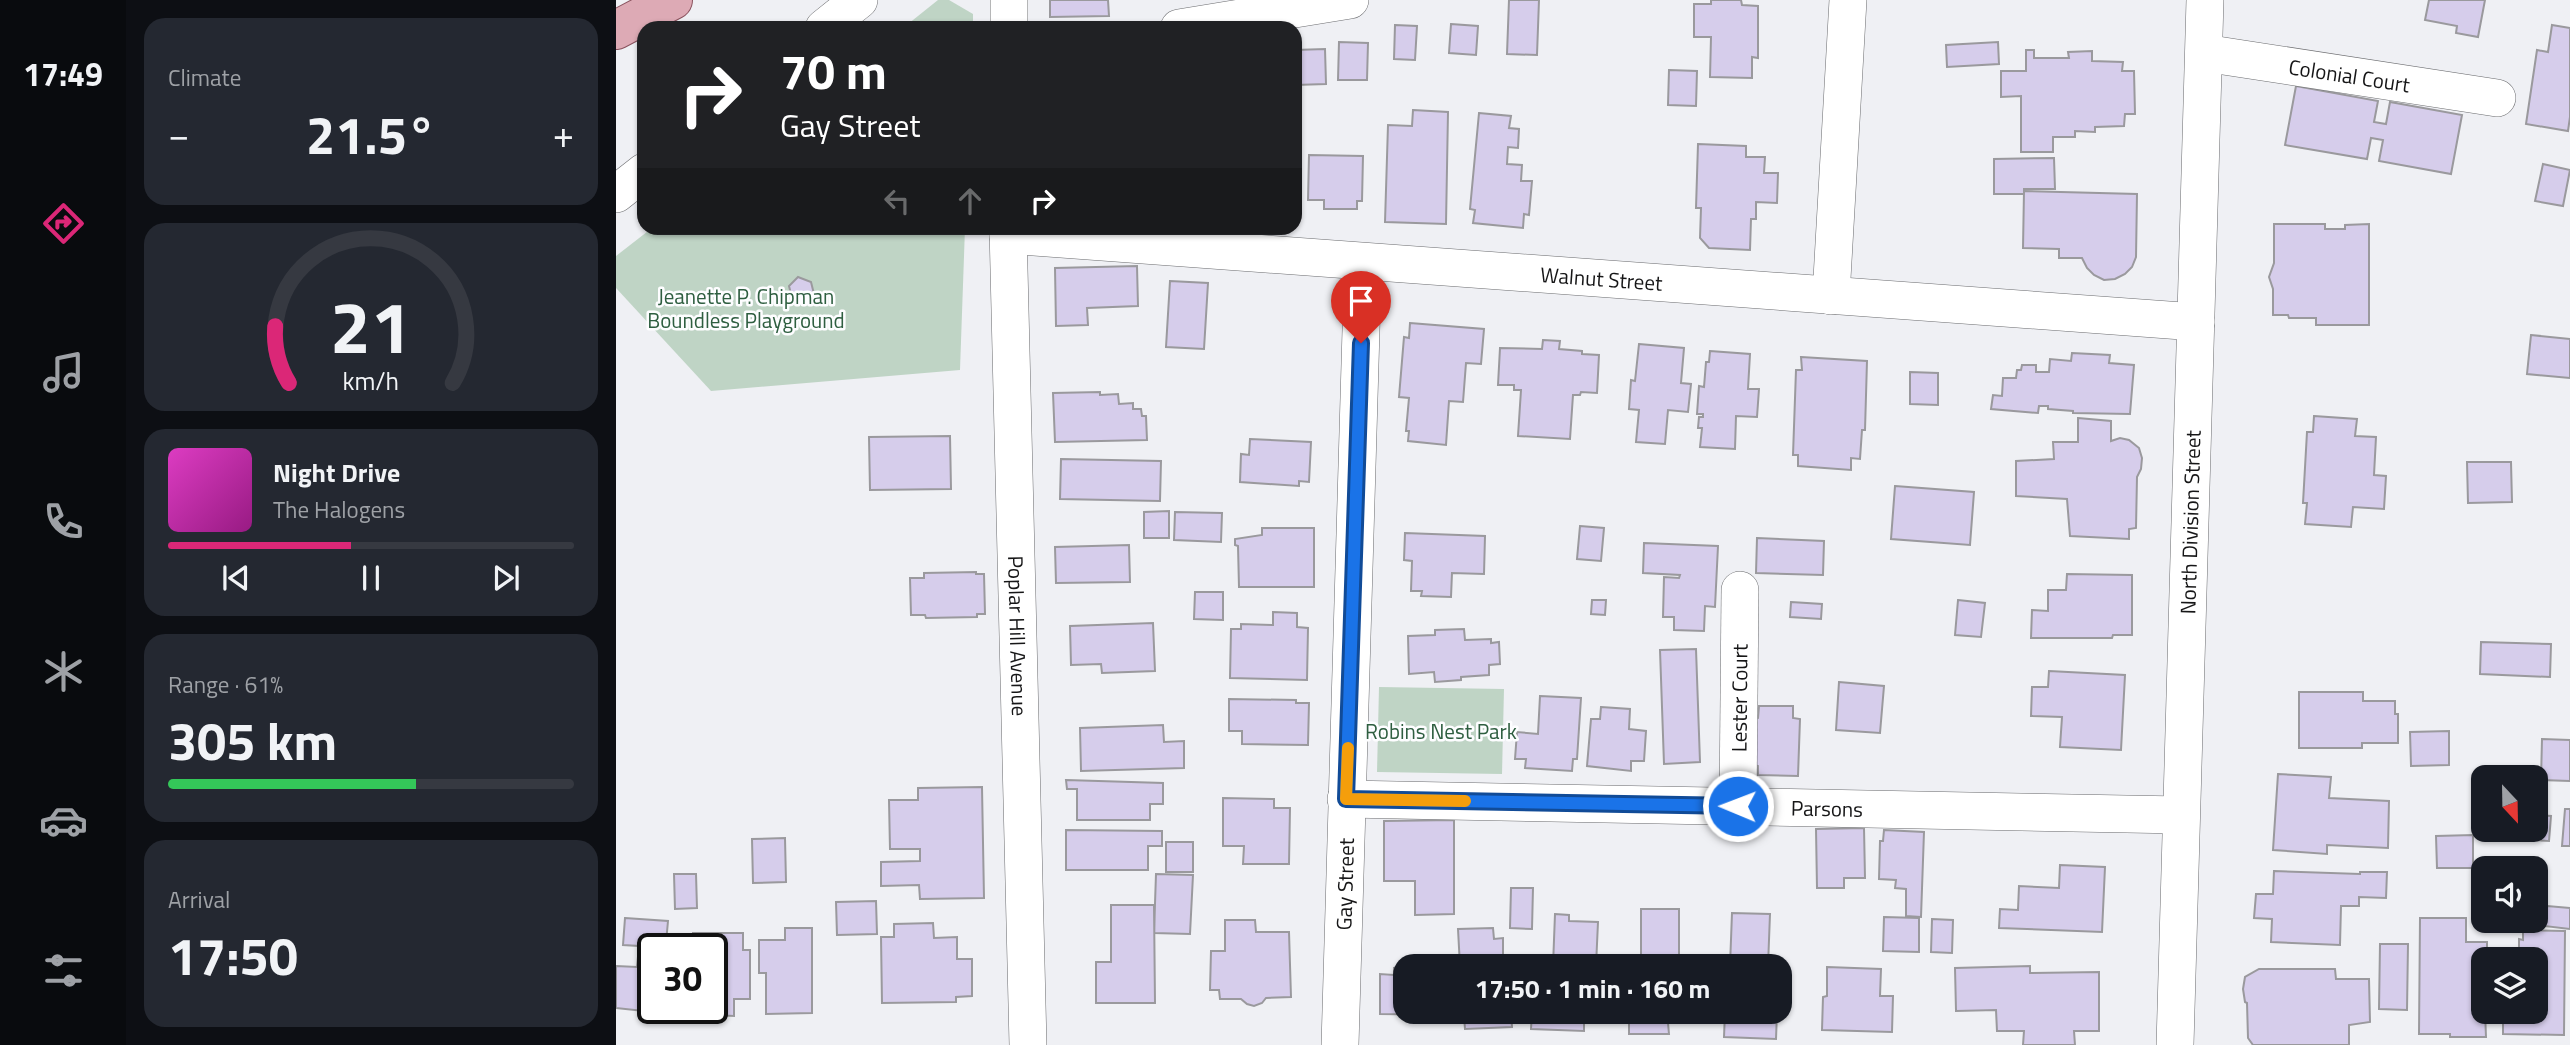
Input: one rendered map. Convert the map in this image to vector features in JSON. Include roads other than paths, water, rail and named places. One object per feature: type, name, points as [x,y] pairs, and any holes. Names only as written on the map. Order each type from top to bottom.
[{"type":"main road","points":[[616,30],[673,0]]},
{"type":"street","points":[[833,21],[859,0]]},
{"type":"street","points":[[1009,0],[1009,21]]},
{"type":"street","points":[[1222,21],[1350,0]]},
{"type":"street","points":[[1831,296],[1848,0]]},
{"type":"street","name":"North Division Street","points":[[2175,1045],[2205,0]]},
{"type":"street","name":"Colonial Court","points":[[2204,52],[2497,98]]},
{"type":"street","points":[[616,194],[637,178]]},
{"type":"street","name":"Poplar Hill Avenue","points":[[1008,235],[1028,1045]]},
{"type":"street","name":"Walnut Street","points":[[1054,235],[1363,262],[2196,322]]},
{"type":"street","name":"Gay Street","points":[[1340,1045],[1363,262]]},
{"type":"street","name":"Lester Court","points":[[1738,806],[1740,590]]},
{"type":"street","name":"Parsons","points":[[1346,799],[2181,815]]},
{"type":"park label","name":"Jeanette P. Chipman Boundless Playground","points":[[746,308]]},
{"type":"park label","name":"Robins Nest Park","points":[[1441,731]]}]
